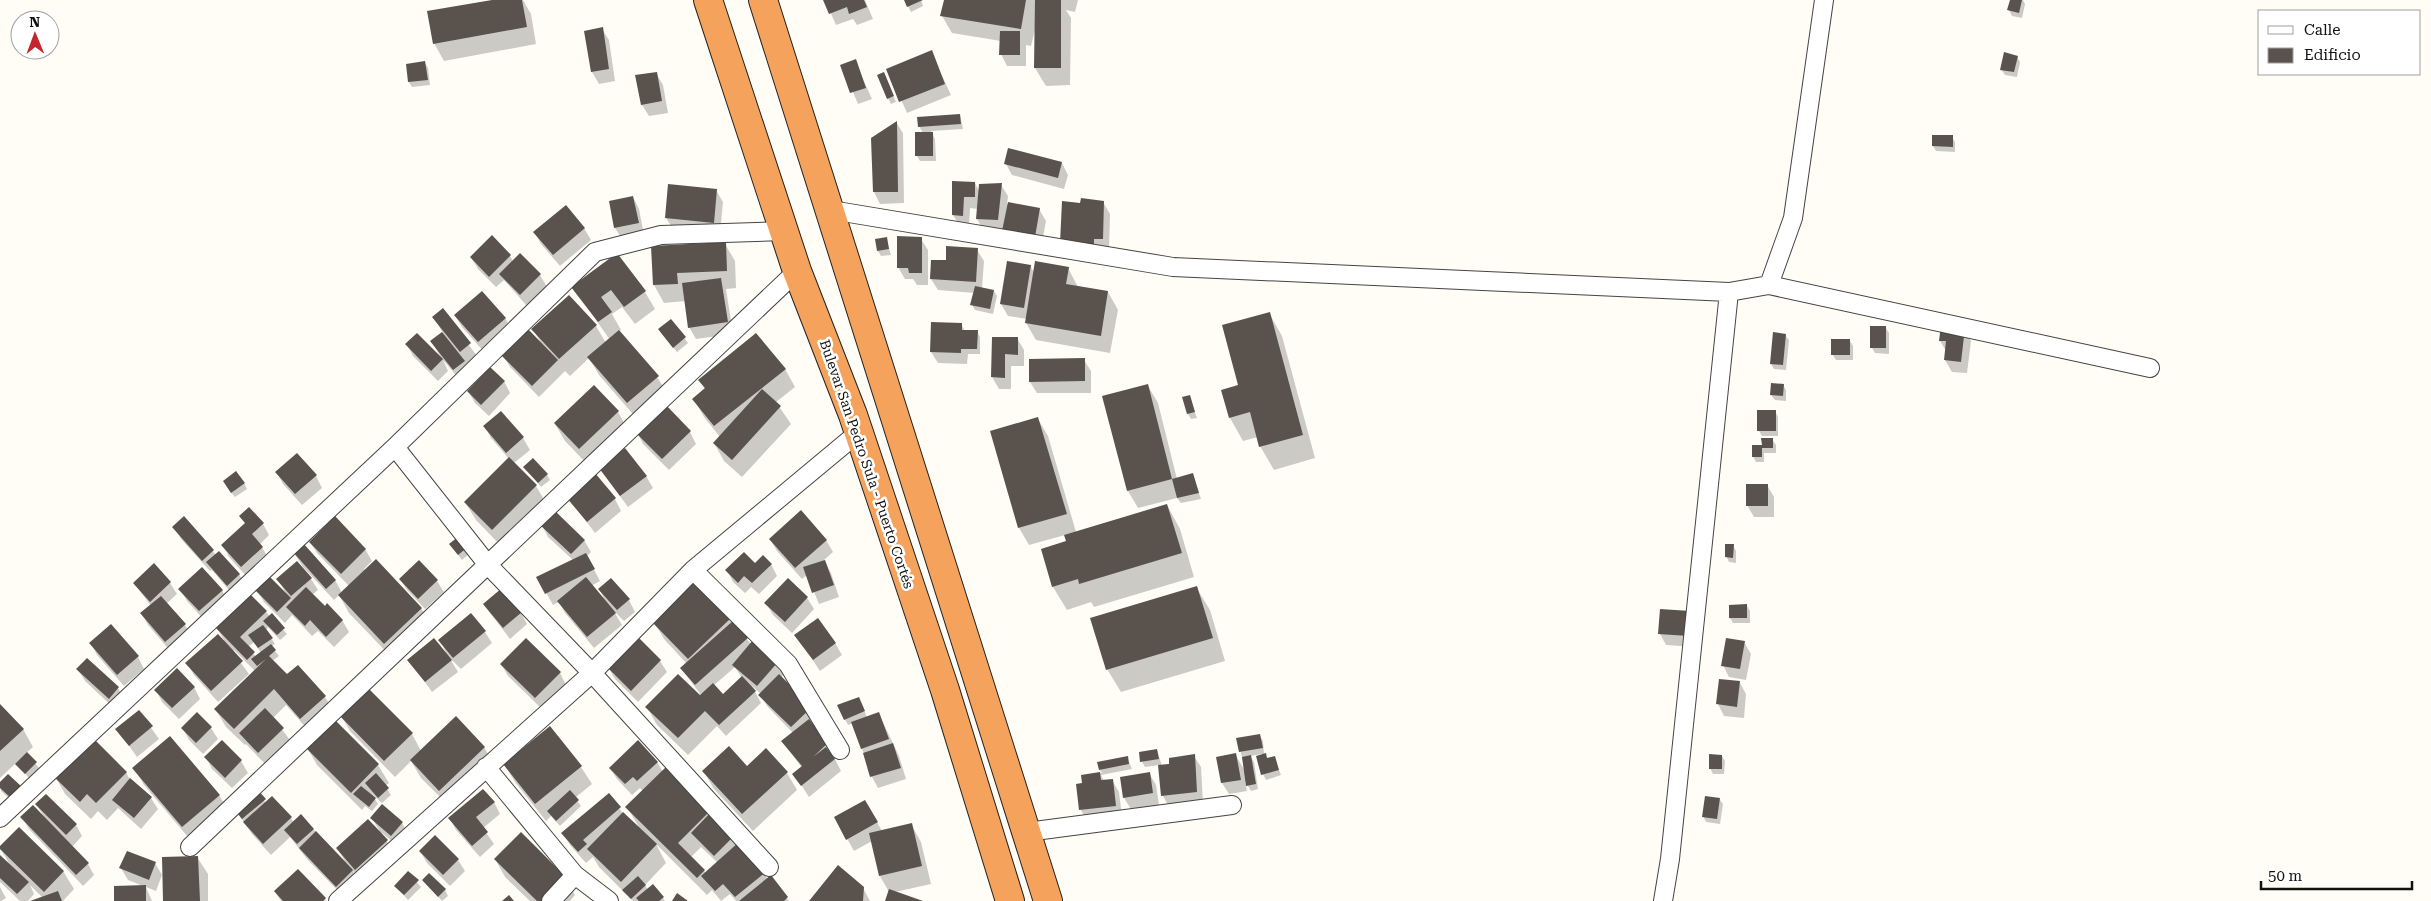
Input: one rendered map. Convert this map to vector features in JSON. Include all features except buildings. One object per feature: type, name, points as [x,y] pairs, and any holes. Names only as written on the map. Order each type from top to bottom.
[{"type":"highway","name":"Bulevar San Pedro Sula - Puerto Cortés","points":[[708,0],[784,231],[859,432],[945,690],[1010,901]]},
{"type":"highway","points":[[763,0],[831,210],[1048,901]]},
{"type":"street","points":[[1769,285],[1793,218],[1824,0]]},
{"type":"street","points":[[831,210],[1173,267],[1729,292],[1769,285],[2150,368]]},
{"type":"street","points":[[0,818],[395,447],[594,252],[661,235],[784,231]]},
{"type":"street","points":[[190,847],[798,271]]},
{"type":"street","points":[[1662,901],[1670,859],[1729,292]]},
{"type":"street","points":[[338,901],[592,673],[693,570],[859,432]]},
{"type":"street","points":[[395,447],[488,565],[592,673],[769,867]]},
{"type":"street","points":[[693,570],[788,664],[840,750]]},
{"type":"street","points":[[486,767],[575,875],[600,898]]},
{"type":"street","points":[[1027,832],[1232,805]]},
{"type":"street","points":[[551,901],[575,875]]}]
